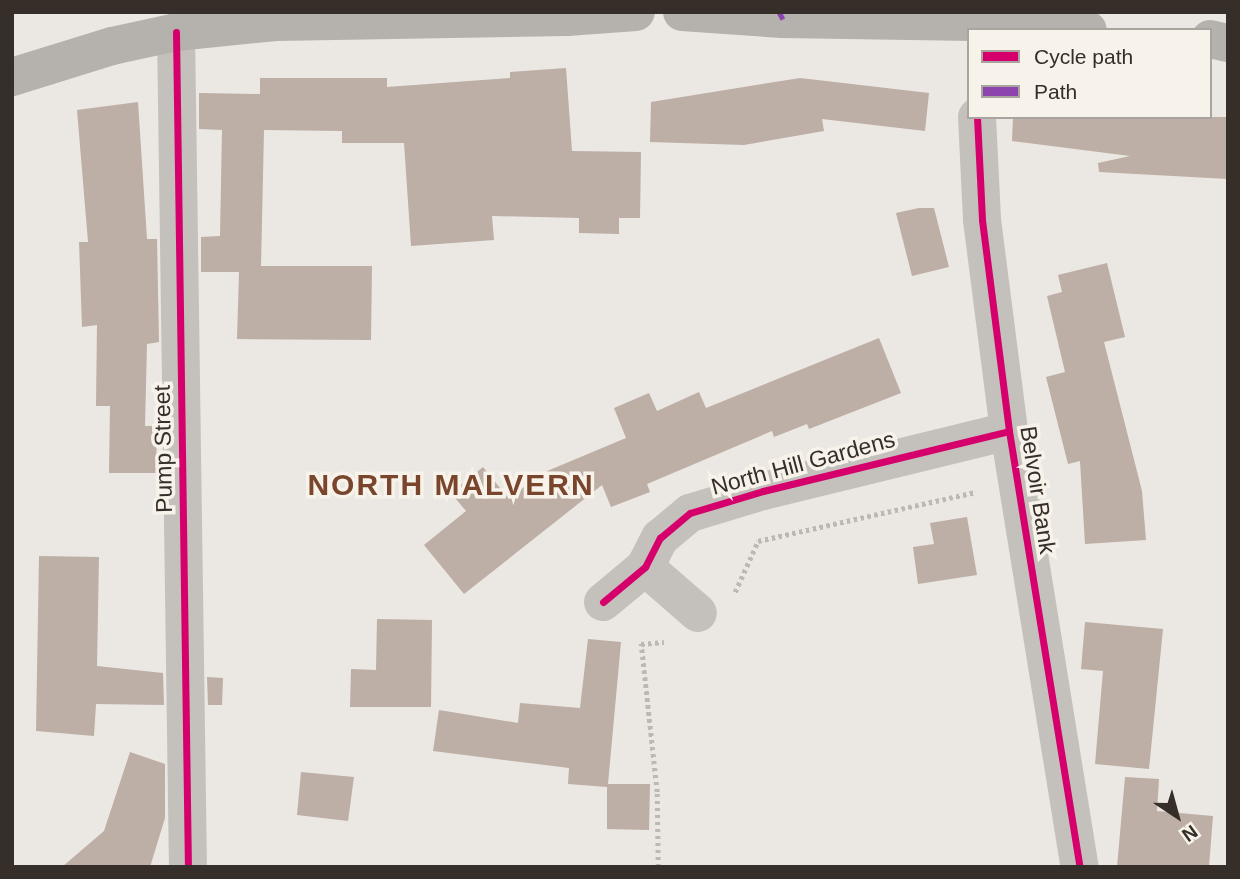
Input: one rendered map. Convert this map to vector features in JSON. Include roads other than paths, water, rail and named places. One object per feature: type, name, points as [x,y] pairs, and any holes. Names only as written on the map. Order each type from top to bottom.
[{"type":"main road","points":[[12,77],[113,46],[176,32],[276,22],[566,17],[636,12]]},
{"type":"main road","points":[[682,12],[783,19],[1030,28]]},
{"type":"street","name":"Pump Street","points":[[176,32],[188,867]]},
{"type":"street","name":"Belvoir Bank","points":[[977,119],[982,220],[1009,431],[1080,867]]},
{"type":"street","name":"North Hill Gardens","points":[[603,602],[645,567],[660,538],[690,513],[763,491],[1009,431]]},
{"type":"street","points":[[645,567],[715,607]]},
{"type":"district","name":"NORTH MALVERN","points":[[451,485]]}]
